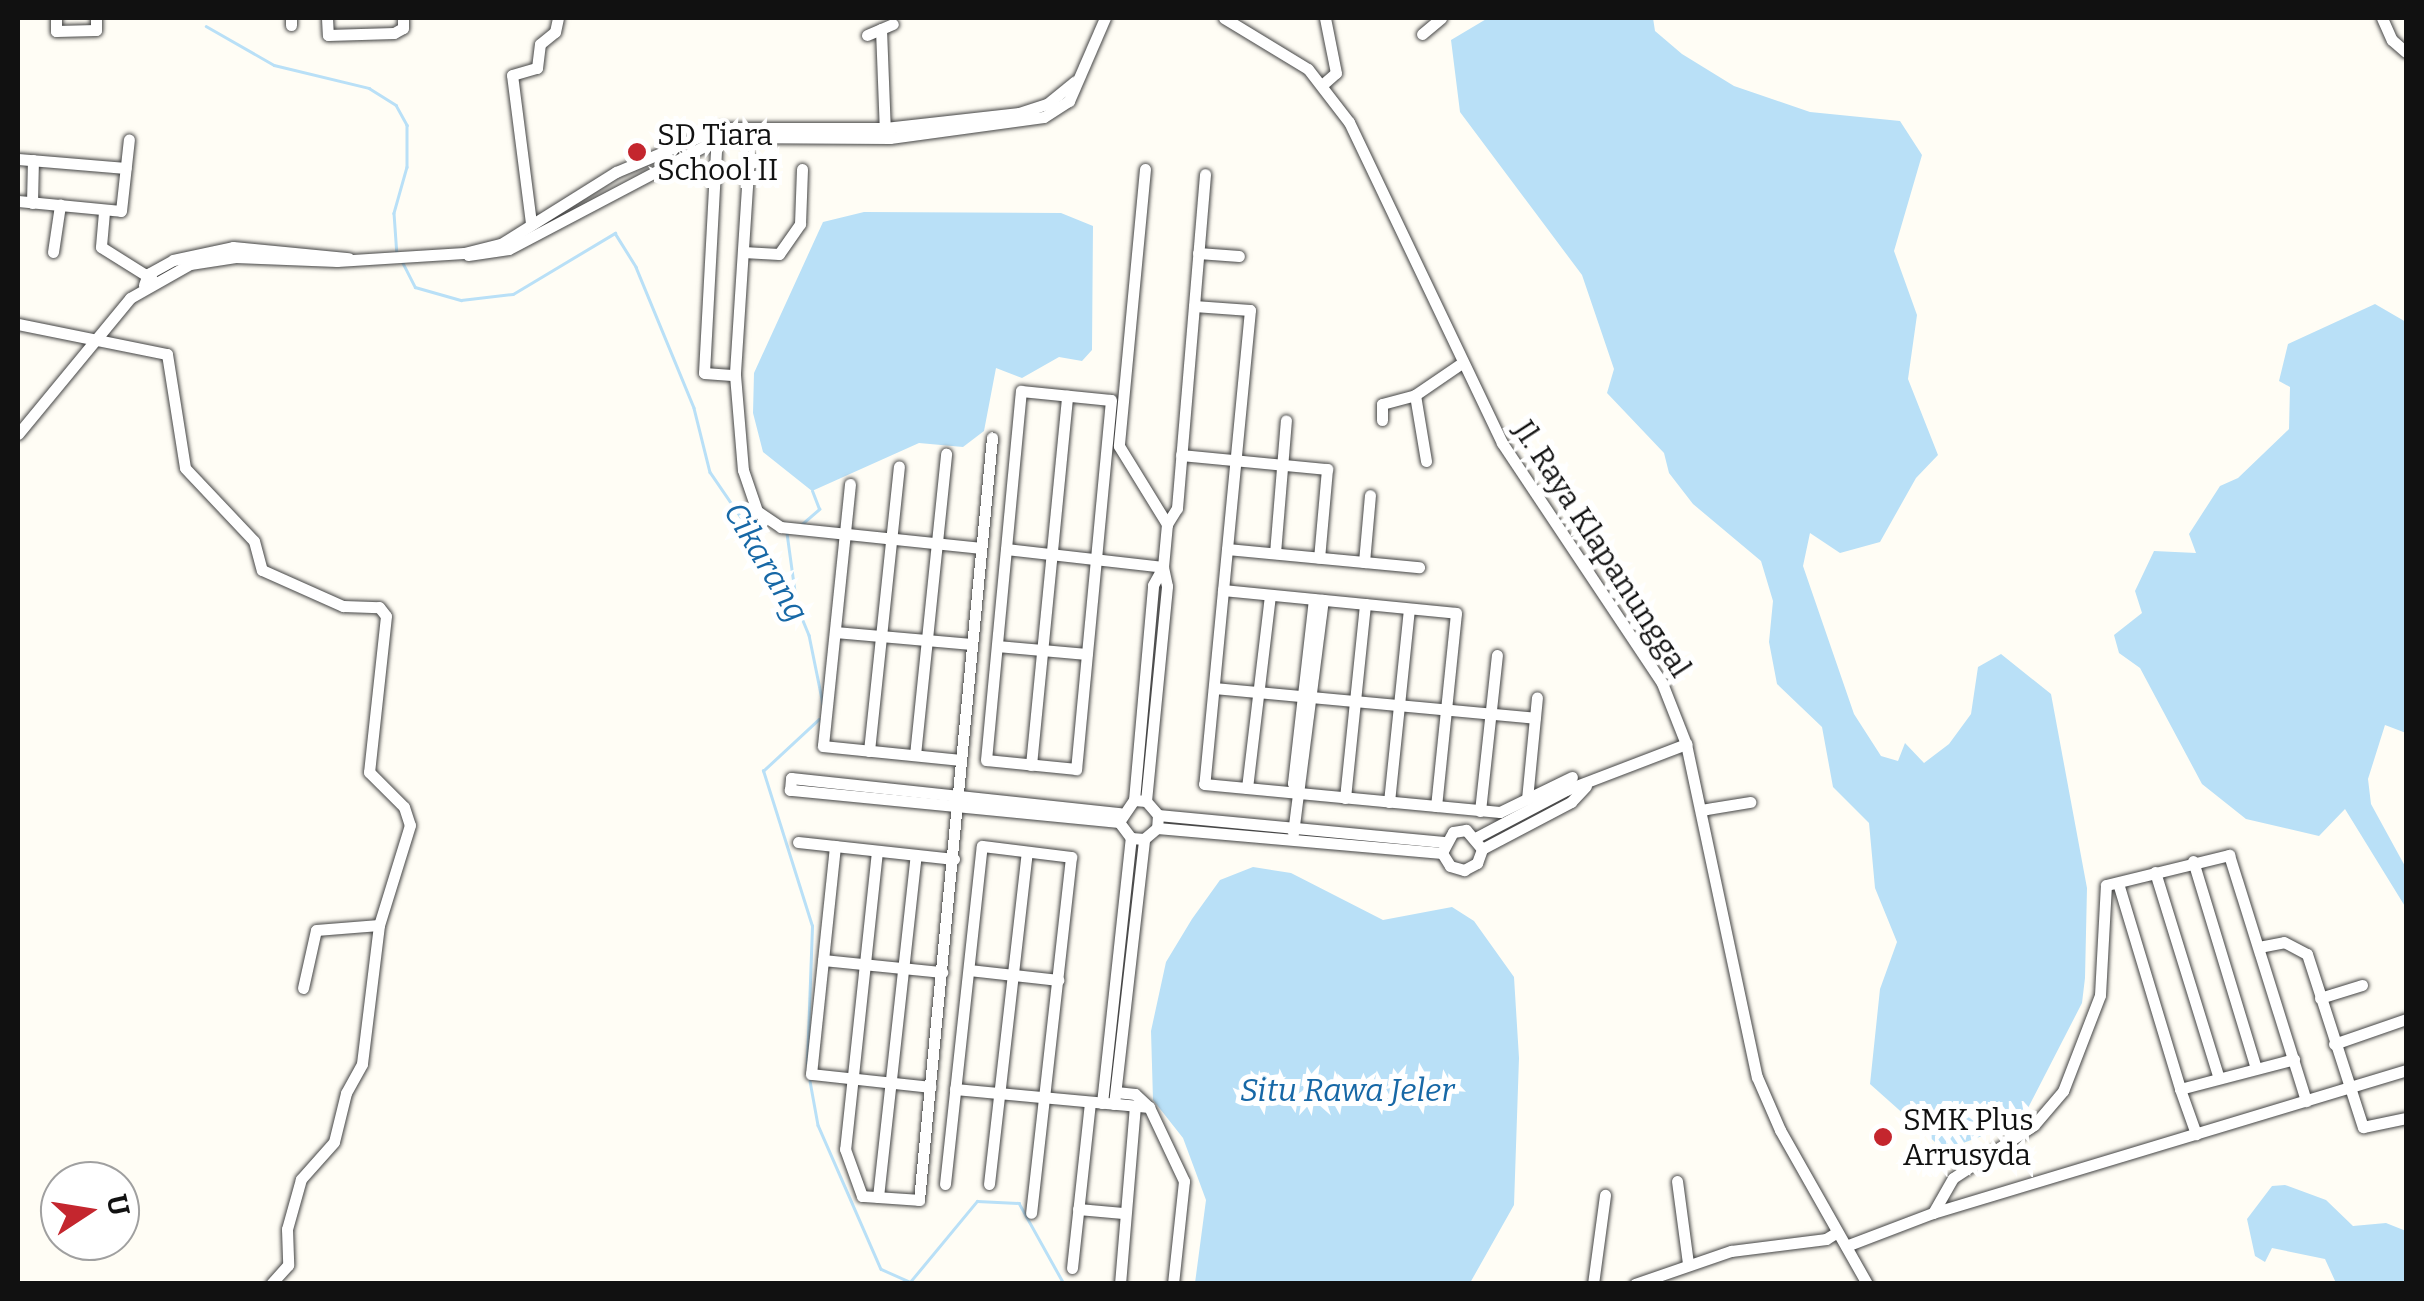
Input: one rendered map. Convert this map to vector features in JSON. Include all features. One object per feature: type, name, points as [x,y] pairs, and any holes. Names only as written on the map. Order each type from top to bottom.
[{"type":"street","points":[[56,18],[56,31],[96,30],[96,18]]},
{"type":"street","points":[[327,18],[328,34],[400,32],[403,18]]},
{"type":"street","points":[[366,18],[366,34]]},
{"type":"street","points":[[531,224],[512,75],[537,68],[540,44],[557,29],[558,18]]},
{"type":"street","points":[[464,254],[501,244],[531,224],[720,128],[881,133],[1035,109],[1076,81],[1106,18]]},
{"type":"street","name":"Jl. Raya Klapanunggal","points":[[1224,18],[1284,51],[1322,85],[1358,139],[1459,365],[1539,505],[1662,682],[1686,744],[1758,1077],[1867,1284]]},
{"type":"street","points":[[1322,85],[1336,73],[1325,18]]},
{"type":"street","points":[[1422,34],[1441,18]]},
{"type":"street","points":[[2382,18],[2392,40],[2406,52]]},
{"type":"street","points":[[879,30],[881,133]]},
{"type":"street","points":[[18,200],[104,212],[123,207],[130,139]]},
{"type":"street","points":[[716,152],[704,373],[735,375]]},
{"type":"street","points":[[749,156],[735,375],[742,470],[756,511],[781,527],[981,548]]},
{"type":"street","points":[[18,434],[93,341],[149,280],[190,264],[236,256],[388,260],[509,249],[662,158]]},
{"type":"street","points":[[18,159],[126,168]]},
{"type":"street","points":[[32,202],[33,160]]},
{"type":"street","points":[[743,252],[779,254],[800,224],[802,169]]},
{"type":"street","points":[[1145,169],[1118,446],[1167,524]]},
{"type":"street","points":[[1120,817],[1140,800],[1167,524],[1176,508],[1205,174]]},
{"type":"street","points":[[53,252],[60,205]]},
{"type":"street","points":[[104,212],[101,247],[149,280]]},
{"type":"street","points":[[1198,253],[1239,256]]},
{"type":"street","points":[[1194,306],[1250,310],[1204,784],[1500,812],[1572,777]]},
{"type":"street","points":[[18,324],[168,354],[185,468],[254,541],[262,570],[343,606],[384,611],[369,772],[404,807],[410,825],[379,925],[362,1064],[346,1093],[334,1142],[301,1179],[287,1229],[288,1264],[271,1284]]},
{"type":"street","points":[[1382,420],[1382,404],[1415,396],[1459,365]]},
{"type":"street","points":[[1021,391],[1112,400],[1076,769],[986,760],[1006,549],[1021,391]]},
{"type":"street","points":[[1031,765],[1067,396]]},
{"type":"street","points":[[1415,396],[1426,461]]},
{"type":"street","points":[[1275,553],[1286,420]]},
{"type":"street","points":[[877,851],[845,1149],[856,1188],[878,1197],[918,1200],[954,860],[956,801],[992,437]]},
{"type":"street","points":[[915,755],[946,454]]},
{"type":"street","points":[[1181,455],[1328,469],[1320,558]]},
{"type":"street","points":[[870,751],[899,467]]},
{"type":"street","points":[[850,484],[824,746],[960,760]]},
{"type":"street","points":[[1364,562],[1370,496]]},
{"type":"street","points":[[1227,548],[1419,567]]},
{"type":"street","points":[[1006,549],[1162,566]]},
{"type":"street","points":[[1223,590],[1456,613],[1436,806]]},
{"type":"street","points":[[1247,788],[1270,594]]},
{"type":"street","points":[[1293,834],[1318,600]]},
{"type":"street","points":[[1345,798],[1365,604]]},
{"type":"street","points":[[1389,802],[1409,608]]},
{"type":"street","points":[[835,632],[971,644]]},
{"type":"street","points":[[996,646],[1088,654]]},
{"type":"street","points":[[1480,810],[1498,655]]},
{"type":"street","points":[[1214,688],[1535,718]]},
{"type":"street","points":[[1527,799],[1537,698]]},
{"type":"street","points":[[1479,843],[1571,802],[1586,786],[1686,744]]},
{"type":"street","points":[[790,784],[1120,817],[1137,838],[1112,1070],[1078,1208],[1072,1268]]},
{"type":"street","points":[[1140,800],[1158,822]]},
{"type":"street","points":[[1701,810],[1750,802]]},
{"type":"street","points":[[1137,838],[1158,822],[1443,848],[1466,830],[1479,843]]},
{"type":"street","points":[[798,842],[954,860]]},
{"type":"street","points":[[1443,848],[1450,866],[1464,870],[1477,863],[1479,843]]},
{"type":"street","points":[[835,846],[810,1074],[930,1088]]},
{"type":"street","points":[[944,1184],[982,846],[1072,857],[1032,1213]]},
{"type":"street","points":[[989,1184],[1027,852]]},
{"type":"street","points":[[878,1197],[916,855]]},
{"type":"street","points":[[1933,1213],[1954,1178],[2034,1126],[2057,1102],[2100,995],[2102,890],[2118,883],[2193,861],[2230,855],[2306,1101]]},
{"type":"street","points":[[2193,861],[2255,1065]]},
{"type":"street","points":[[2155,872],[2218,1076]]},
{"type":"street","points":[[2118,883],[2196,1134]]},
{"type":"street","points":[[304,988],[316,930],[379,925]]},
{"type":"street","points":[[2259,947],[2302,947],[2363,1128],[2406,1118]]},
{"type":"street","points":[[823,960],[942,972]]},
{"type":"street","points":[[968,970],[1058,980]]},
{"type":"street","points":[[2320,998],[2362,985]]},
{"type":"street","points":[[2334,1044],[2406,1019]]},
{"type":"street","points":[[2180,1088],[2255,1065],[2294,1059]]},
{"type":"street","points":[[1846,1246],[1933,1213],[2406,1070]]},
{"type":"street","points":[[955,1089],[1149,1107]]},
{"type":"street","points":[[1105,1100],[1135,1094],[1149,1107],[1184,1181],[1173,1284]]},
{"type":"street","points":[[1120,1284],[1135,1106]]},
{"type":"street","points":[[1677,1181],[1688,1264]]},
{"type":"street","points":[[1593,1284],[1606,1196]]},
{"type":"street","points":[[1078,1208],[1124,1213]]},
{"type":"street","points":[[1635,1284],[1688,1264],[1826,1239],[1837,1232]]},
{"type":"water","points":[[1488,18],[1653,18],[1655,31],[1682,54],[1734,86],[1810,112],[1900,121],[1922,155],[1894,251],[1917,315],[1908,379],[1938,455],[1916,478],[1880,542],[1840,553],[1810,533],[1803,566],[1854,714],[1881,756],[1898,761],[1905,743],[1924,763],[1949,744],[1971,714],[1978,667],[2001,654],[2051,694],[2087,888],[2082,1003],[2028,1108],[1985,1135],[1944,1150],[1870,1084],[1880,989],[1897,942],[1875,888],[1869,823],[1833,787],[1822,727],[1777,684],[1769,642],[1773,601],[1761,561],[1693,504],[1669,473],[1664,453],[1607,393],[1614,369],[1582,275],[1460,112],[1451,40]]},
{"type":"water","points":[[864,212],[1061,213],[1093,226],[1092,350],[1082,361],[1059,357],[1022,378],[996,368],[984,431],[963,447],[919,443],[812,491],[763,452],[753,413],[754,373],[823,222]]},
{"type":"water","points":[[2375,304],[2406,322],[2406,733],[2385,725],[2368,779],[2371,804],[2406,868],[2406,908],[2345,809],[2319,836],[2246,819],[2202,784],[2140,668],[2119,653],[2114,635],[2142,613],[2135,591],[2154,551],[2196,553],[2189,534],[2220,486],[2238,478],[2289,429],[2290,387],[2279,381],[2288,344]]},
{"type":"water","name":"Situ Rawa Jeler","points":[[1253,867],[1291,873],[1383,920],[1452,907],[1474,921],[1514,977],[1519,1058],[1514,1205],[1470,1283],[1195,1283],[1206,1200],[1183,1138],[1153,1100],[1151,1031],[1166,962],[1192,919],[1220,880]]},
{"type":"water","points":[[2285,1185],[2326,1200],[2353,1226],[2386,1223],[2406,1231],[2406,1283],[2336,1283],[2325,1259],[2272,1248],[2265,1262],[2255,1256],[2247,1219],[2272,1186]]},
{"type":"waterway","name":"Cikarang","points":[[206,26],[274,65],[369,88],[396,105],[407,125],[407,167],[394,213],[397,252]]},
{"type":"waterway","name":"Cikarang","points":[[403,263],[415,287],[461,300],[513,294],[615,233],[636,267],[694,408],[710,472],[790,589],[809,635],[823,704]]},
{"type":"waterway","points":[[802,524],[819,509],[812,491]]},
{"type":"waterway","points":[[787,533],[796,599]]},
{"type":"waterway","name":"Cikarang","points":[[807,1063],[812,926],[763,771],[819,719]]},
{"type":"waterway","name":"Cikarang","points":[[810,1081],[818,1125],[881,1269],[910,1282],[977,1201],[1019,1203],[1064,1284]]},
{"type":"place","name":"SD Tiara School II","points":[[637,152]]},
{"type":"place","name":"SMK Plus Arrusyda","points":[[1883,1137]]}]
